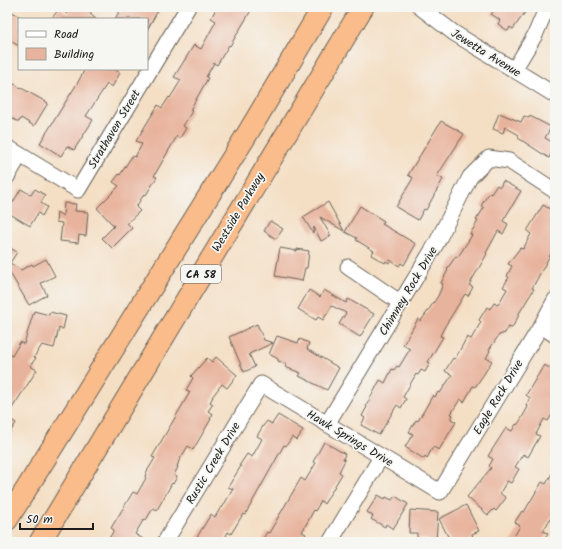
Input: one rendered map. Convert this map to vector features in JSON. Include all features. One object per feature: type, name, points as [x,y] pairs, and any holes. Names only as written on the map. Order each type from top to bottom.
[{"type":"highway","name":"CA 58","points":[[7,520],[246,136],[324,7]]},
{"type":"highway","name":"Westside Parkway","points":[[40,542],[363,7]]},
{"type":"street","name":"Strathaven Street","points":[[20,155],[78,190],[188,7]]},
{"type":"street","name":"Jewetta Avenue","points":[[420,7],[454,33],[555,95]]},
{"type":"street","points":[[514,70],[535,35],[547,7]]},
{"type":"street","points":[[7,147],[20,155],[7,177]]},
{"type":"street","name":"Chimney Rock Drive","points":[[327,424],[436,244],[470,177],[489,158],[509,161],[555,191]]},
{"type":"street","points":[[348,267],[401,303]]},
{"type":"street","name":"Eagle Rock Drive","points":[[440,492],[541,326],[555,300]]},
{"type":"street","points":[[541,326],[555,334]]},
{"type":"street","name":"Hawk Springs Drive","points":[[261,384],[440,492]]},
{"type":"street","name":"Rustic Creek Drive","points":[[165,542],[261,384]]},
{"type":"street","points":[[330,542],[381,457]]},
{"type":"building","points":[[73,7],[94,7],[90,14],[95,18],[52,18],[60,8],[67,14]]},
{"type":"building","points":[[122,7],[160,7],[148,28],[148,18],[116,18]]},
{"type":"building","points":[[217,7],[253,7],[230,46],[229,45],[217,65],[214,63],[206,77],[208,78],[183,126],[186,128],[180,138],[177,136],[154,176],[157,177],[146,195],[144,194],[136,207],[140,211],[127,223],[132,228],[112,248],[102,238],[114,226],[97,208],[119,186],[113,182],[119,174],[120,175],[132,156],[135,157],[142,144],[136,141],[158,105],[162,108],[181,80],[174,77],[194,45],[201,49],[216,21],[211,18]]},
{"type":"building","points":[[497,7],[529,7],[513,29],[510,27],[508,31],[498,24],[500,20],[491,14]]},
{"type":"building","points":[[7,9],[19,16],[18,45],[7,39]]},
{"type":"building","points":[[84,70],[116,70],[120,73],[112,87],[107,84],[86,116],[93,120],[74,150],[67,146],[61,156],[40,143]]},
{"type":"building","points":[[7,80],[48,103],[34,126],[21,118],[19,122],[7,116]]},
{"type":"building","points":[[499,113],[521,122],[524,116],[529,118],[530,116],[551,127],[545,138],[552,142],[551,144],[555,147],[549,158],[518,138],[519,135],[505,127],[503,133],[493,129]]},
{"type":"building","points":[[441,121],[464,134],[437,176],[443,179],[426,210],[424,209],[418,220],[396,207],[413,178],[408,175]]},
{"type":"building","points":[[503,181],[521,191],[503,221],[508,224],[503,234],[498,231],[469,285],[473,287],[468,296],[465,294],[445,326],[440,336],[443,337],[428,362],[430,363],[425,372],[421,370],[418,375],[416,374],[403,397],[406,399],[401,408],[397,405],[379,435],[361,425],[365,418],[362,416],[367,407],[366,406],[380,380],[385,383],[392,369],[394,370],[397,366],[399,367],[410,349],[403,345],[418,319],[421,321],[438,296],[443,284],[441,283],[448,270],[447,269],[456,256],[458,257],[472,235],[470,234],[478,221],[476,220],[484,208],[481,206],[487,196],[490,193],[491,194],[497,185],[500,187]]},
{"type":"building","points":[[21,189],[31,195],[35,189],[45,195],[41,203],[47,207],[42,216],[38,213],[30,226],[7,212]]},
{"type":"building","points":[[328,202],[344,231],[320,217],[331,236],[321,241],[314,227],[313,233],[303,217]]},
{"type":"building","points":[[64,203],[76,204],[75,211],[88,212],[86,236],[79,235],[78,243],[60,241],[62,223],[56,222],[57,212],[63,216]]},
{"type":"building","points":[[543,205],[555,212],[555,246],[532,288],[534,289],[512,328],[508,327],[505,333],[499,335],[489,350],[490,351],[486,358],[492,361],[484,374],[475,387],[473,386],[464,402],[460,399],[451,414],[453,415],[451,419],[456,422],[439,450],[433,447],[427,458],[425,456],[424,459],[405,447],[413,434],[409,432],[416,420],[418,421],[433,395],[435,397],[438,392],[440,393],[452,375],[445,371],[453,358],[455,359],[467,337],[471,339],[481,322],[479,320],[487,307],[490,309],[494,303],[498,305],[507,289],[503,287],[509,277],[507,276],[512,266],[508,264],[520,248],[523,249],[531,234],[527,231]]},
{"type":"building","points":[[360,206],[384,221],[382,224],[416,244],[404,265],[401,263],[399,266],[390,260],[389,263],[386,261],[385,263],[371,255],[374,251],[356,240],[357,238],[345,232]]},
{"type":"building","points":[[270,221],[283,229],[276,239],[264,231]]},
{"type":"building","points":[[7,246],[17,252],[10,263],[21,270],[46,259],[55,276],[41,283],[47,295],[29,305],[7,268]]},
{"type":"building","points":[[280,248],[297,251],[297,249],[309,251],[307,268],[305,268],[302,281],[275,276]]},
{"type":"building","points":[[309,290],[320,297],[324,290],[346,303],[348,299],[374,314],[360,337],[339,324],[346,313],[332,306],[323,320],[318,317],[316,320],[298,309]]},
{"type":"building","points":[[34,311],[49,315],[50,312],[66,316],[63,329],[59,328],[54,348],[42,345],[34,357],[36,358],[30,366],[37,370],[7,416],[7,353],[12,356],[20,342],[24,344]]},
{"type":"building","points":[[257,324],[264,340],[273,343],[249,354],[255,367],[244,372],[229,337]]},
{"type":"building","points":[[277,336],[298,343],[300,339],[309,343],[307,349],[339,368],[327,390],[299,376],[301,373],[285,367],[287,364],[278,361],[278,359],[269,354]]},
{"type":"building","points":[[216,357],[237,375],[227,388],[222,384],[212,397],[210,402],[213,404],[208,411],[213,414],[211,419],[193,450],[188,446],[179,461],[174,475],[177,477],[157,510],[153,508],[135,534],[148,542],[107,542],[114,530],[111,528],[133,492],[137,494],[146,478],[146,473],[155,458],[152,457],[190,392],[186,390],[193,378],[191,376],[207,358],[212,362]]},
{"type":"building","points":[[555,359],[555,410],[548,421],[544,419],[536,434],[540,436],[528,457],[523,454],[515,467],[519,469],[511,483],[507,481],[500,493],[506,498],[496,511],[494,509],[488,515],[467,497],[491,468],[489,466],[493,459],[488,456],[506,428],[512,431],[516,424],[517,425],[520,421],[528,407],[526,405],[530,398],[526,395],[544,365],[550,368]]},
{"type":"building","points":[[278,415],[303,430],[297,440],[292,437],[286,446],[284,445],[245,515],[243,514],[231,534],[228,532],[223,542],[194,542],[211,514],[215,517],[221,507],[222,508],[233,489],[228,487],[241,466],[239,466],[247,454],[252,457],[262,439],[257,436],[263,426],[267,421],[272,424]]},
{"type":"building","points":[[7,417],[16,423],[7,437]]},
{"type":"building","points":[[324,442],[345,454],[343,459],[345,460],[339,472],[342,474],[324,504],[321,501],[315,511],[314,510],[302,532],[306,534],[302,542],[261,542],[267,532],[269,533],[301,478],[305,481],[316,463],[313,462]]},
{"type":"building","points":[[555,468],[555,511],[543,531],[548,533],[542,542],[511,542],[520,526],[515,522],[522,511],[524,512],[542,482],[546,484]]},
{"type":"building","points":[[378,495],[385,499],[386,497],[392,500],[395,496],[408,504],[393,529],[386,524],[385,527],[371,519],[373,516],[367,512]]},
{"type":"building","points":[[466,505],[479,531],[472,534],[473,538],[465,542],[451,542],[439,519]]},
{"type":"building","points":[[410,510],[438,512],[436,542],[428,541],[429,539],[417,538],[417,533],[409,533]]}]
